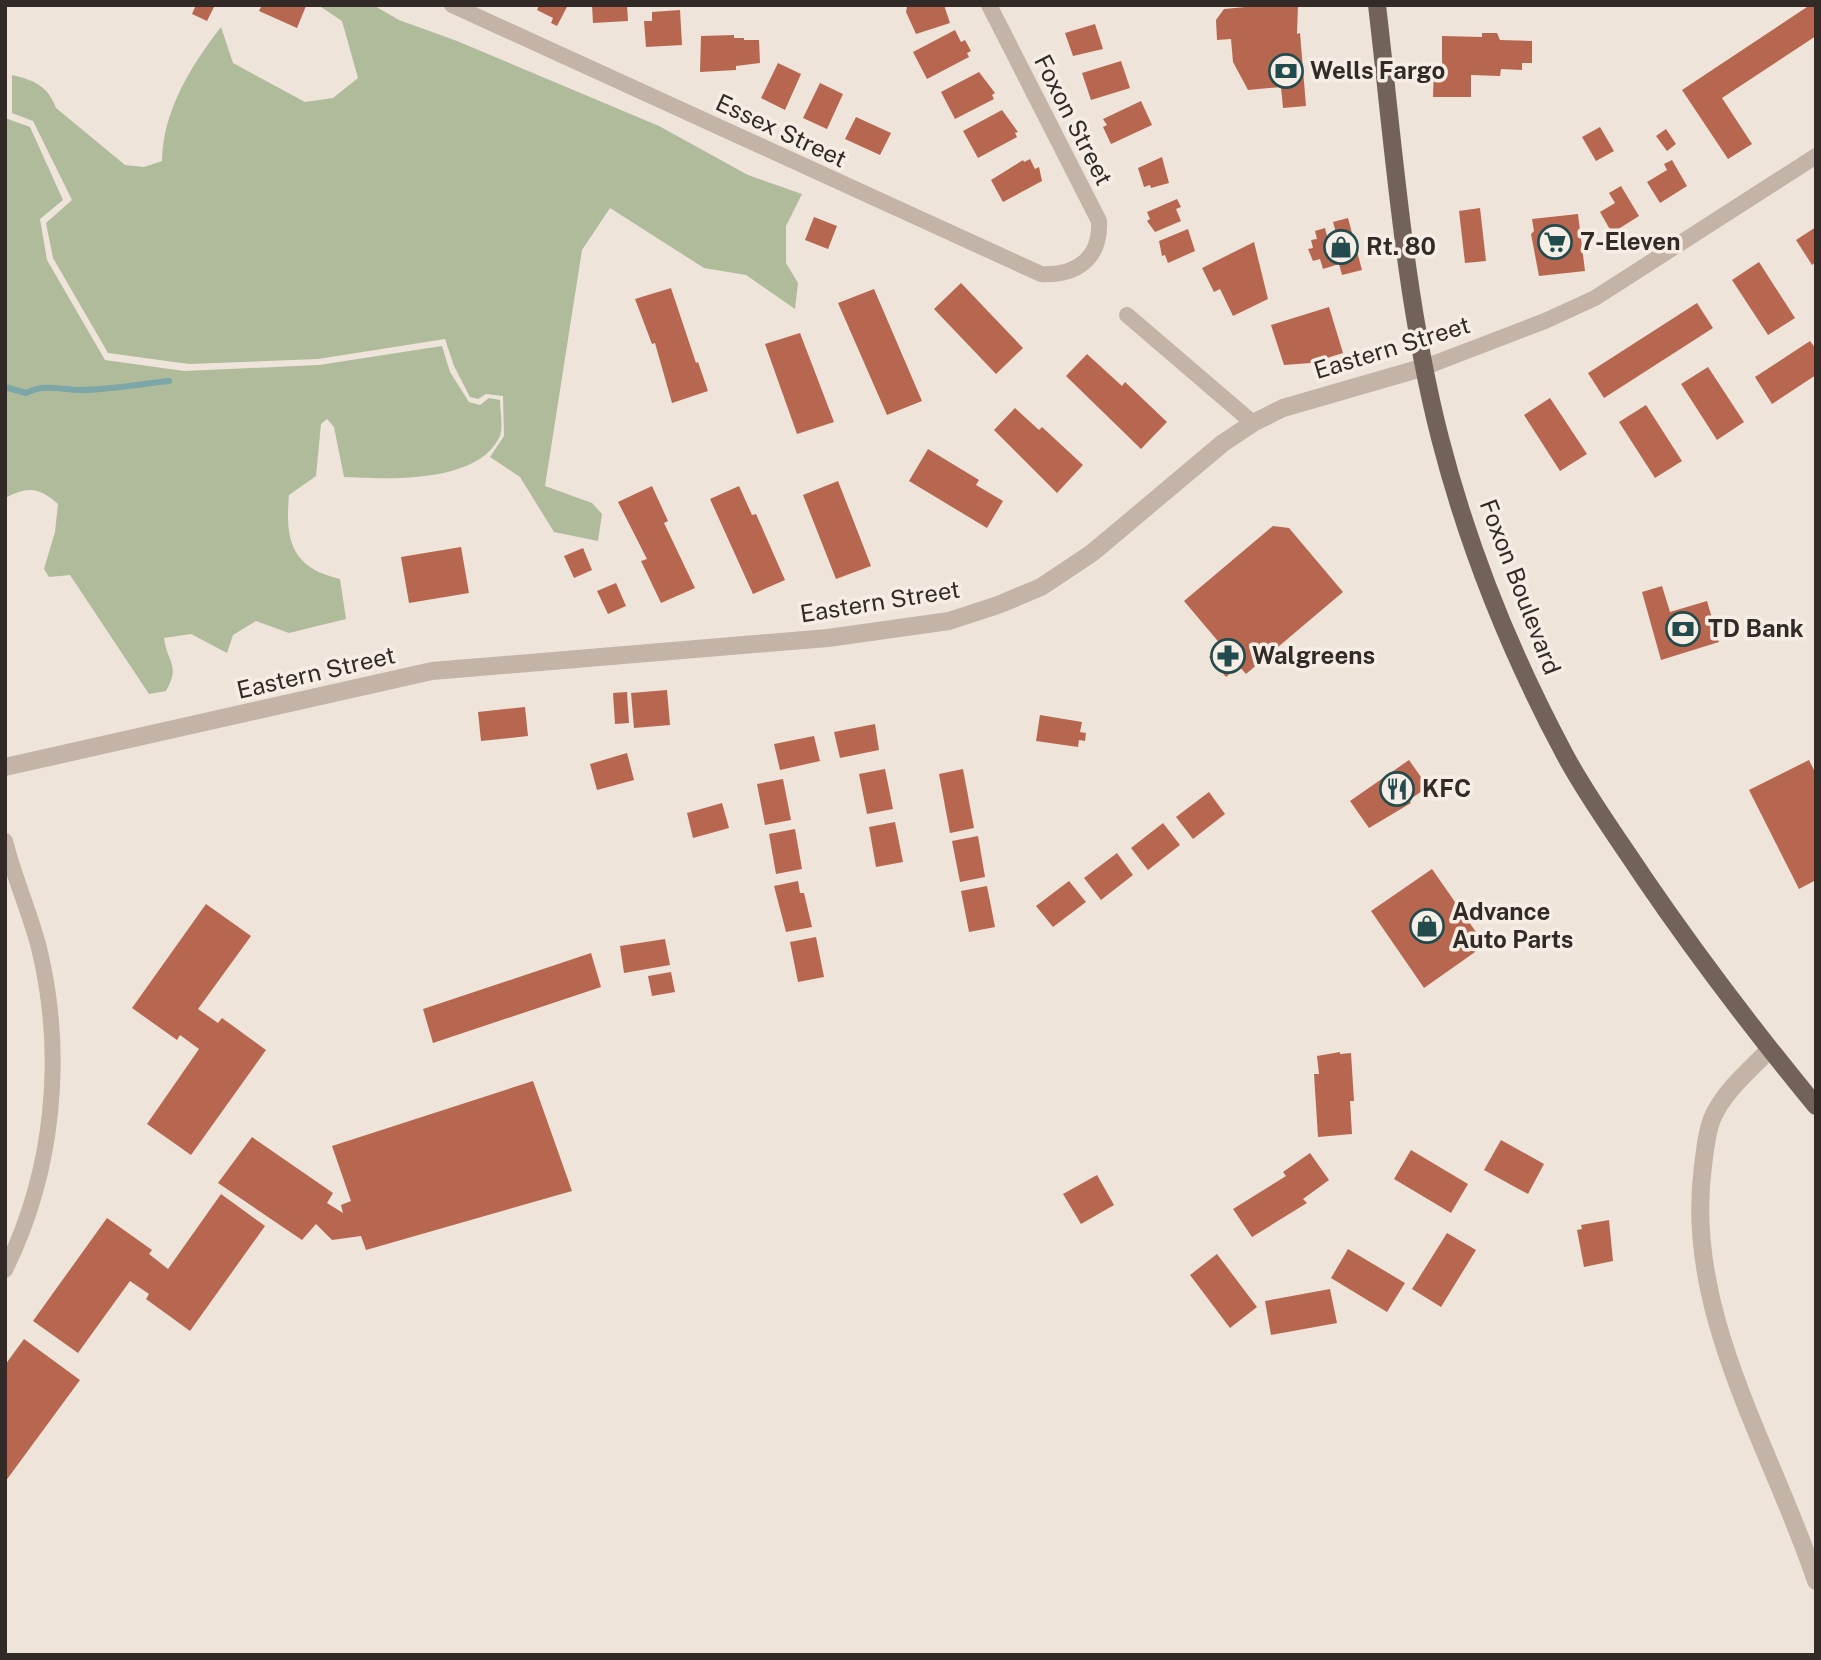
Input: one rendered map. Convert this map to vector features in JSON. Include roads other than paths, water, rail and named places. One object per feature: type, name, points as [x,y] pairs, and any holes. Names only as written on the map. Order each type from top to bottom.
[{"type":"main road","name":"Foxon Boulevard","points":[[1377,5],[1410,284],[1425,367],[1441,440],[1481,565],[1508,635],[1539,703],[1597,809],[1700,959],[1769,1050],[1816,1106]]},
{"type":"street","name":"Essex Street","points":[[452,5],[1041,274],[1062,275],[1075,269],[1090,256]]},
{"type":"street","name":"Foxon Street","points":[[989,5],[1099,220],[1100,240],[1090,256]]},
{"type":"street","name":"Eastern Street","points":[[5,767],[432,671],[828,638],[949,621],[999,605],[1041,587],[1092,553],[1223,443],[1253,423],[1283,408],[1425,367],[1545,321],[1595,298],[1816,156]]},
{"type":"street","points":[[1127,316],[1253,423]]},
{"type":"street","points":[[5,842],[39,948],[50,1009],[53,1054],[51,1109],[43,1161],[29,1212],[5,1270]]},
{"type":"street","points":[[1769,1050],[1730,1090],[1712,1118],[1700,1185],[1701,1227],[1719,1327],[1816,1581]]},
{"type":"waterway","points":[[5,387],[26,393],[46,388],[91,390],[169,381]]},
{"type":"place","name":"Wells Fargo","points":[[1286,71]]},
{"type":"place","name":"7-Eleven","points":[[1555,242]]},
{"type":"place","name":"Rt. 80","points":[[1341,247]]},
{"type":"place","name":"TD Bank","points":[[1683,629]]},
{"type":"place","name":"Walgreens","points":[[1228,656]]},
{"type":"place","name":"KFC","points":[[1397,789]]},
{"type":"place","name":"Advance Auto Parts","points":[[1427,926]]}]
